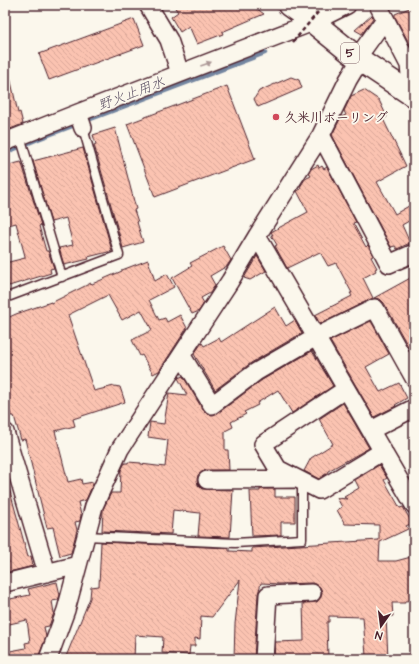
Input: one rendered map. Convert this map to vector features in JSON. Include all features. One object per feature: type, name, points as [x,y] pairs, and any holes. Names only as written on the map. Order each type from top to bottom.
[{"type":"main road","name":"5","points":[[289,5],[319,14],[358,59],[413,95]]},
{"type":"street","points":[[148,5],[169,40],[180,73]]},
{"type":"street","points":[[15,140],[80,119],[180,73],[319,14],[347,5]]},
{"type":"street","points":[[48,659],[66,610],[94,506],[120,449],[182,356],[321,135],[381,12]]},
{"type":"street","points":[[381,12],[409,65],[413,95]]},
{"type":"street","points":[[321,135],[389,264],[414,252]]},
{"type":"street","points":[[257,236],[414,505]]},
{"type":"street","points":[[182,356],[212,405],[256,372],[316,337],[375,308],[414,378]]},
{"type":"street","points":[[346,389],[263,444],[278,469],[319,490],[383,451]]},
{"type":"street","points":[[371,430],[414,408]]},
{"type":"street","points":[[5,432],[47,573]]},
{"type":"street","points":[[206,480],[300,480]]},
{"type":"street","points":[[5,583],[78,565]]},
{"type":"street","points":[[264,659],[268,595],[312,592]]},
{"type":"lane","points":[[5,298],[119,255],[80,119]]},
{"type":"lane","points":[[15,140],[25,155],[62,277]]},
{"type":"lane","points":[[86,536],[234,543],[302,539],[300,480]]},
{"type":"path","points":[[293,42],[319,14]]},
{"type":"building","points":[[173,5],[252,5],[264,14],[222,32],[223,34],[197,44],[189,26],[180,32],[171,17],[178,12]]},
{"type":"building","points":[[414,6],[414,52],[395,17],[395,14]]},
{"type":"building","points":[[372,15],[373,18],[362,34],[355,30]]},
{"type":"building","points":[[134,19],[144,45],[49,80],[39,54]]},
{"type":"building","points":[[5,77],[10,77],[18,113],[20,112],[23,124],[5,131]]},
{"type":"building","points":[[291,77],[299,80],[302,88],[258,107],[254,99],[259,91]]},
{"type":"building","points":[[227,86],[255,159],[155,197],[127,124]]},
{"type":"building","points":[[364,90],[379,100],[387,117],[383,119],[406,166],[377,182],[395,214],[414,203],[414,218],[402,225],[410,243],[397,249],[395,246],[391,247],[332,135],[341,117],[346,115],[344,111],[351,96]]},
{"type":"building","points":[[115,128],[143,242],[123,248],[94,145],[96,144],[93,135]]},
{"type":"building","points":[[83,148],[112,251],[88,257],[89,259],[64,265],[59,248],[73,245],[66,218],[51,222],[33,161]]},
{"type":"building","points":[[21,162],[41,225],[39,226],[46,251],[48,251],[54,268],[50,269],[51,273],[5,286],[5,263],[25,258],[16,223],[5,226],[5,204],[9,202],[5,187],[5,166]]},
{"type":"building","points":[[318,165],[319,168],[322,166],[324,169],[327,167],[356,222],[353,223],[366,247],[368,245],[373,256],[371,257],[377,268],[375,269],[376,271],[363,278],[373,298],[320,324],[315,315],[352,296],[350,293],[352,293],[336,263],[328,266],[320,252],[287,268],[271,235],[273,235],[271,232],[308,212],[297,191],[301,189],[300,187],[305,179],[311,176],[309,173],[311,169]]},
{"type":"building","points":[[223,246],[231,260],[227,266],[210,276],[215,285],[210,293],[201,298],[204,303],[199,311],[192,314],[172,278],[192,266],[190,263]]},
{"type":"building","points":[[257,256],[266,271],[250,280],[244,278]]},
{"type":"building","points":[[148,260],[155,281],[167,274],[174,287],[149,300],[159,320],[165,318],[167,322],[180,315],[187,328],[159,371],[153,374],[142,355],[140,356],[132,340],[152,330],[141,310],[122,320],[108,295],[68,315],[94,391],[114,386],[120,387],[125,402],[73,419],[75,426],[55,431],[68,482],[81,479],[82,484],[93,482],[86,500],[78,502],[81,515],[80,521],[75,522],[77,530],[71,553],[60,556],[53,527],[47,528],[25,439],[21,440],[14,416],[11,416],[5,394],[5,319],[51,303],[91,283],[92,284]]},
{"type":"building","points":[[414,276],[414,357],[384,303],[380,299],[374,298]]},
{"type":"building","points":[[275,307],[286,326],[295,320],[302,333],[251,363],[215,390],[194,354],[201,344],[202,343],[204,346],[219,338],[221,342]]},
{"type":"building","points":[[371,321],[389,354],[366,367],[380,392],[399,383],[407,398],[395,405],[396,406],[374,417],[330,341]]},
{"type":"building","points":[[312,351],[333,386],[292,413],[278,390],[257,403],[258,405],[244,412],[246,414],[231,422],[233,427],[225,431],[225,450],[228,450],[229,470],[206,470],[198,475],[198,485],[202,489],[233,490],[230,537],[198,536],[200,513],[173,510],[171,534],[102,531],[103,509],[111,493],[120,493],[121,470],[125,463],[141,463],[165,467],[168,440],[148,437],[150,422],[164,424],[169,393],[187,395],[178,378],[183,376],[203,410],[208,414],[213,415],[218,413],[262,380]]},
{"type":"building","points":[[343,403],[369,448],[328,471],[319,479],[304,471],[311,458],[333,444],[319,419]]},
{"type":"building","points":[[379,465],[387,478],[384,480],[400,508],[403,507],[412,523],[406,526],[408,529],[380,542],[379,561],[396,561],[411,557],[412,560],[414,560],[414,575],[412,576],[413,600],[405,601],[405,603],[392,603],[393,616],[386,617],[388,658],[369,659],[368,656],[366,656],[363,617],[329,616],[329,622],[327,622],[328,659],[274,659],[275,642],[304,641],[303,603],[317,602],[321,597],[322,592],[320,587],[312,583],[261,583],[258,594],[254,659],[234,659],[235,624],[240,580],[212,617],[201,616],[200,639],[195,638],[195,646],[190,646],[189,655],[162,653],[163,637],[135,635],[134,659],[65,659],[90,598],[91,587],[99,586],[101,542],[229,548],[229,551],[252,552],[252,548],[379,540],[379,525],[345,524],[337,510],[342,507],[337,498],[347,499],[344,497],[359,488],[355,480]]},
{"type":"building","points":[[5,484],[8,484],[28,557],[31,556],[33,566],[5,573],[5,563],[9,563],[5,549]]},
{"type":"building","points":[[260,489],[275,489],[275,497],[295,497],[295,522],[281,522],[281,535],[252,536],[250,491],[260,491]]},
{"type":"building","points":[[57,582],[60,595],[58,600],[52,601],[54,613],[49,626],[44,627],[46,637],[38,658],[5,659],[5,652],[26,648],[25,643],[30,642],[27,620],[5,625],[5,600],[30,595],[28,589]]},
{"type":"waterway","name":"野火止用水","points":[[5,153],[38,139],[265,53]]},
{"type":"place","name":"久米川ボーリング","points":[[276,117]]}]
